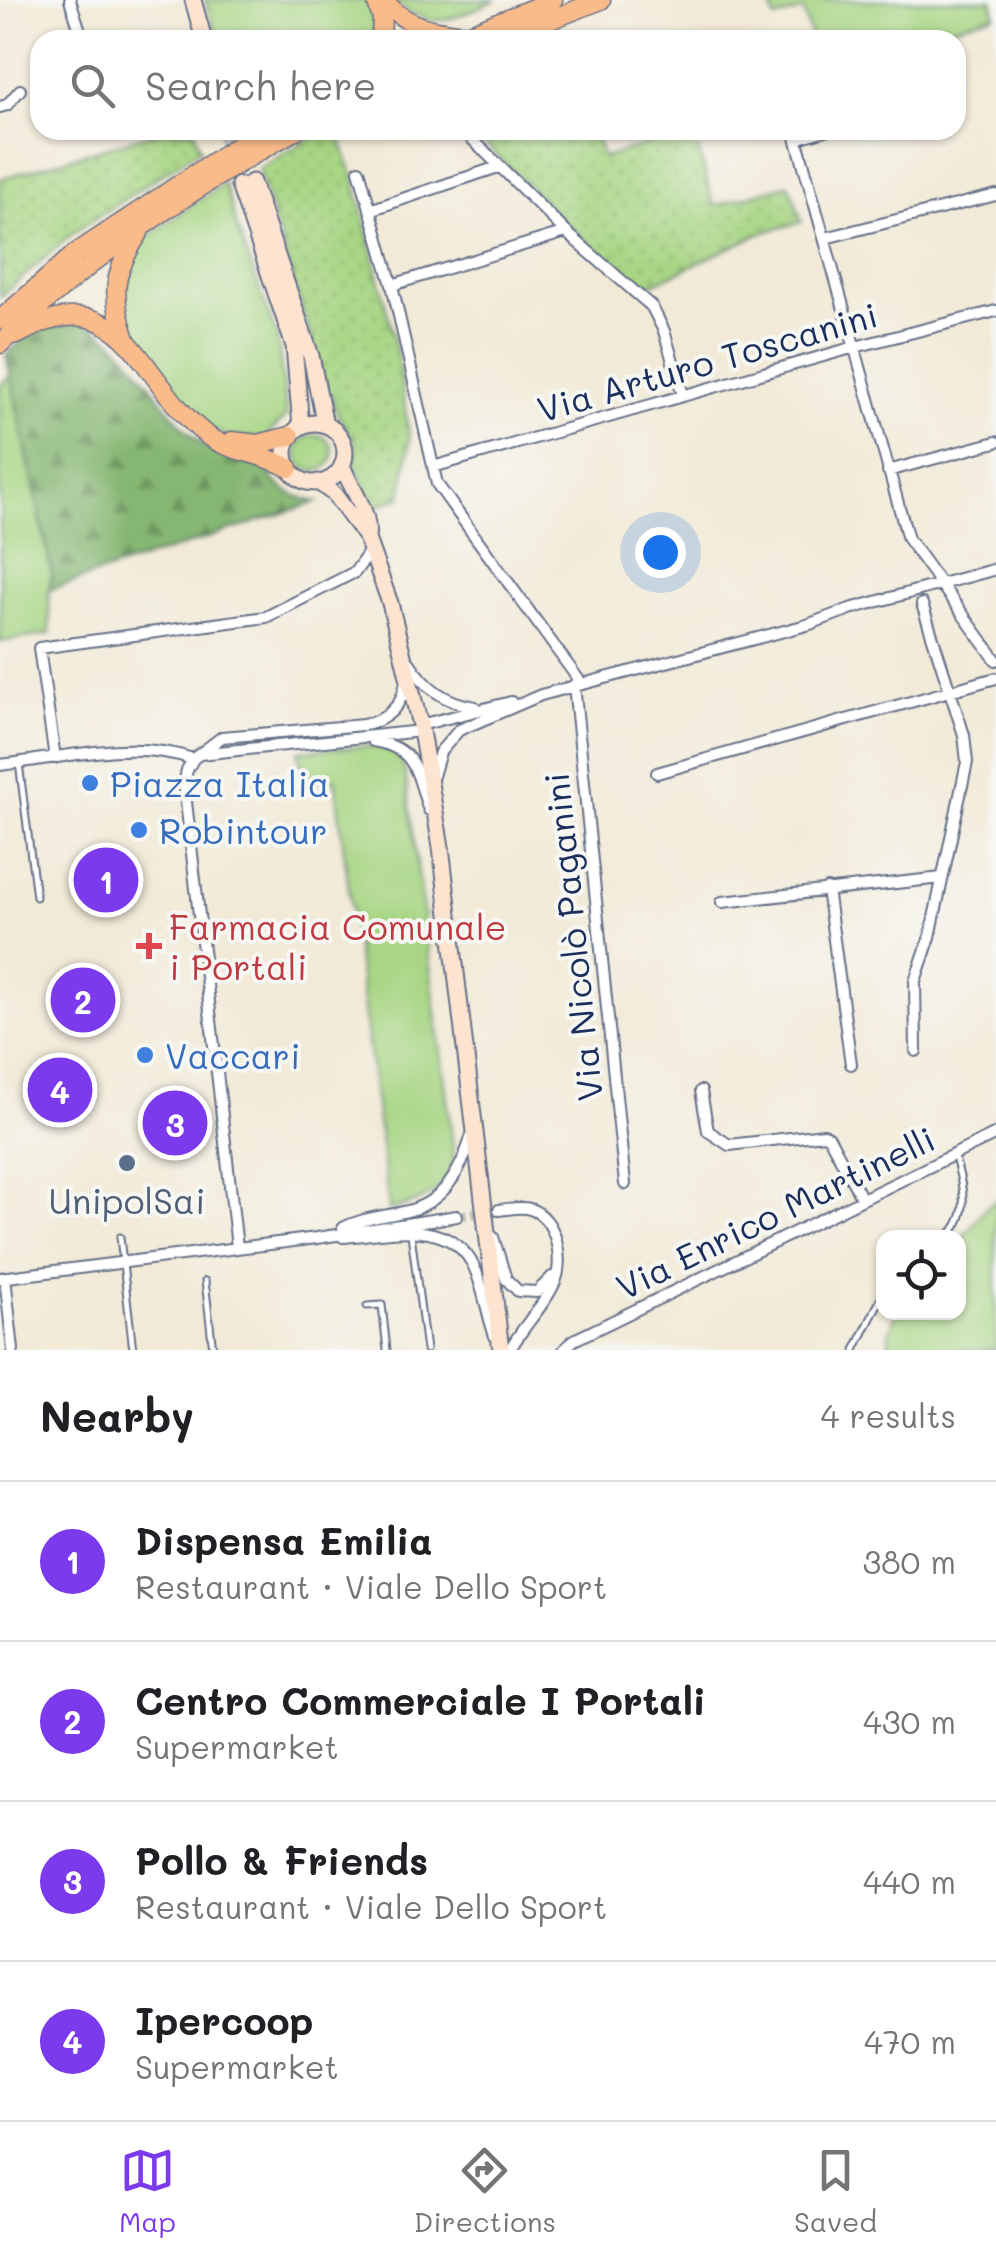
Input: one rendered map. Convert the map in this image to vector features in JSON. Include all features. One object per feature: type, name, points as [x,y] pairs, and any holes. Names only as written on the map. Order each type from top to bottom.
[{"type":"highway","points":[[379,0],[412,25],[428,30]]},
{"type":"highway","points":[[379,0],[381,30]]},
{"type":"highway","points":[[478,30],[553,0]]},
{"type":"highway","points":[[524,30],[600,0]]},
{"type":"highway","points":[[0,320],[76,253],[246,140]]},
{"type":"highway","points":[[0,344],[56,292],[145,224],[280,140]]},
{"type":"highway","points":[[127,342],[117,310],[117,278],[125,254],[145,224]]},
{"type":"highway","points":[[0,344],[41,322],[66,316],[102,322],[127,342],[176,405],[211,438],[289,468]]},
{"type":"highway","points":[[211,438],[258,444],[296,431]]},
{"type":"main road","points":[[193,0],[201,30]]},
{"type":"main road","points":[[324,425],[310,356],[245,184],[294,346],[296,431],[285,448],[289,468],[301,479],[318,482],[334,494],[369,544],[383,580],[420,728],[440,846],[500,1350]]},
{"type":"main road","points":[[296,431],[324,425],[342,441],[342,466],[332,477],[318,482]]},
{"type":"main road","points":[[342,466],[363,510],[369,544]]},
{"type":"street","points":[[70,0],[80,30]]},
{"type":"street","points":[[0,107],[7,105],[20,90]]},
{"type":"street","points":[[472,140],[566,232],[652,306],[684,395]]},
{"type":"street","points":[[796,140],[908,539],[996,660]]},
{"type":"street","points":[[370,210],[498,167]]},
{"type":"street","points":[[359,170],[392,286],[433,467],[444,496],[577,684]]},
{"type":"street","points":[[825,238],[996,195]]},
{"type":"street","points":[[392,286],[566,232]]},
{"type":"street","name":"Via Arturo Toscanini","points":[[433,467],[996,311]]},
{"type":"street","points":[[888,471],[996,442]]},
{"type":"street","points":[[55,758],[39,648],[266,617],[355,572],[369,544]]},
{"type":"street","points":[[431,782],[440,752],[459,730],[542,695],[807,625],[996,569]]},
{"type":"street","points":[[355,572],[383,580]]},
{"type":"street","points":[[916,1051],[915,982],[930,937],[966,762],[964,735],[922,604]]},
{"type":"street","points":[[400,644],[430,690],[454,702],[480,708]]},
{"type":"street","points":[[236,1247],[184,784],[186,770],[196,756],[222,737],[380,721],[401,700],[406,669]]},
{"type":"street","points":[[657,773],[996,678]]},
{"type":"street","name":"Via Nicolò Paganini","points":[[577,684],[626,1184]]},
{"type":"street","points":[[0,765],[139,749],[196,756],[352,738],[420,728],[480,708],[542,695]]},
{"type":"street","points":[[352,738],[385,742],[412,760],[440,846]]},
{"type":"street","points":[[722,902],[942,878]]},
{"type":"street","points":[[827,889],[852,1064]]},
{"type":"street","points":[[701,1091],[708,1131],[729,1145],[824,1134],[829,1137],[862,1199]]},
{"type":"street","points":[[330,1235],[352,1223],[406,1212],[437,1197],[461,1168],[474,1129]]},
{"type":"street","name":"Via Enrico Martinelli","points":[[564,1350],[568,1343],[582,1344],[996,1134]]},
{"type":"street","points":[[482,1204],[504,1274],[518,1291],[537,1292],[549,1282],[556,1246]]},
{"type":"street","points":[[499,1210],[525,1208],[540,1214],[553,1230],[558,1269],[553,1288],[510,1350]]},
{"type":"street","points":[[317,1238],[457,1216]]},
{"type":"street","points":[[13,1350],[2,1277],[236,1247],[410,1231],[432,1232],[445,1238],[470,1260],[500,1350]]},
{"type":"lane","points":[[19,763],[36,898]]},
{"type":"lane","points":[[954,1154],[964,1198],[960,1224],[954,1230]]},
{"type":"lane","points":[[410,1231],[426,1350]]},
{"type":"lane","points":[[120,1238],[133,1350]]},
{"type":"lane","points":[[205,1280],[213,1350]]},
{"type":"lane","points":[[367,1306],[382,1304],[387,1350]]},
{"type":"lane","points":[[855,1350],[876,1308]]},
{"type":"green space","points":[[205,0],[367,0],[373,11],[374,30],[214,30]]},
{"type":"green space","points":[[392,0],[496,0],[454,18],[432,20]]},
{"type":"green space","points":[[769,0],[992,0],[995,15],[942,30],[809,30],[803,10],[775,19]]},
{"type":"green space","points":[[131,140],[197,140],[200,149],[73,233],[0,297],[0,179]]},
{"type":"green space","points":[[307,140],[341,140],[355,180],[396,348],[410,441],[401,497],[374,507],[356,469],[355,442],[327,390],[258,169]]},
{"type":"green space","points":[[481,140],[597,140],[603,158],[653,140],[696,140],[714,206],[789,184],[802,222],[763,232],[642,289],[570,227]]},
{"type":"green space","points":[[224,183],[277,336],[287,415],[269,439],[226,436],[200,423],[126,327],[121,281],[141,241]]},
{"type":"green space","points":[[85,323],[121,349],[176,418],[208,449],[228,459],[266,468],[287,491],[317,502],[49,590],[52,574],[6,354],[40,328]]},
{"type":"green space","points":[[11,375],[52,574],[50,634],[0,642],[0,386]]},
{"type":"green space","points":[[315,435],[328,440],[333,453],[328,466],[315,471],[302,466],[297,453],[302,440]]},
{"type":"green space","points":[[365,746],[390,751],[405,771],[454,1154],[441,1186],[423,1199],[389,1210],[335,779],[320,781],[309,776],[299,751]]},
{"type":"green space","points":[[996,1200],[996,1350],[889,1350],[894,1320],[966,1320],[966,1233]]},
{"type":"tunnel","points":[[226,140],[232,160]]},
{"type":"tunnel","points":[[240,140],[252,182]]},
{"type":"tunnel","points":[[457,1216],[491,1211]]},
{"type":"place","name":"Piazza Italia","points":[[90,783]]},
{"type":"place","name":"Robintour","points":[[139,830]]},
{"type":"place","name":"Dispensa Emilia","points":[[106,880]]},
{"type":"place","name":"Farmacia Comunale i Portali","points":[[149,946]]},
{"type":"place","name":"Centro Commerciale I Portali","points":[[83,1000]]},
{"type":"place","name":"Vaccari","points":[[145,1055]]},
{"type":"place","name":"Ipercoop","points":[[60,1090]]},
{"type":"place","name":"Pollo & Friends","points":[[175,1123]]},
{"type":"place","name":"UnipolSai","points":[[127,1163]]}]
